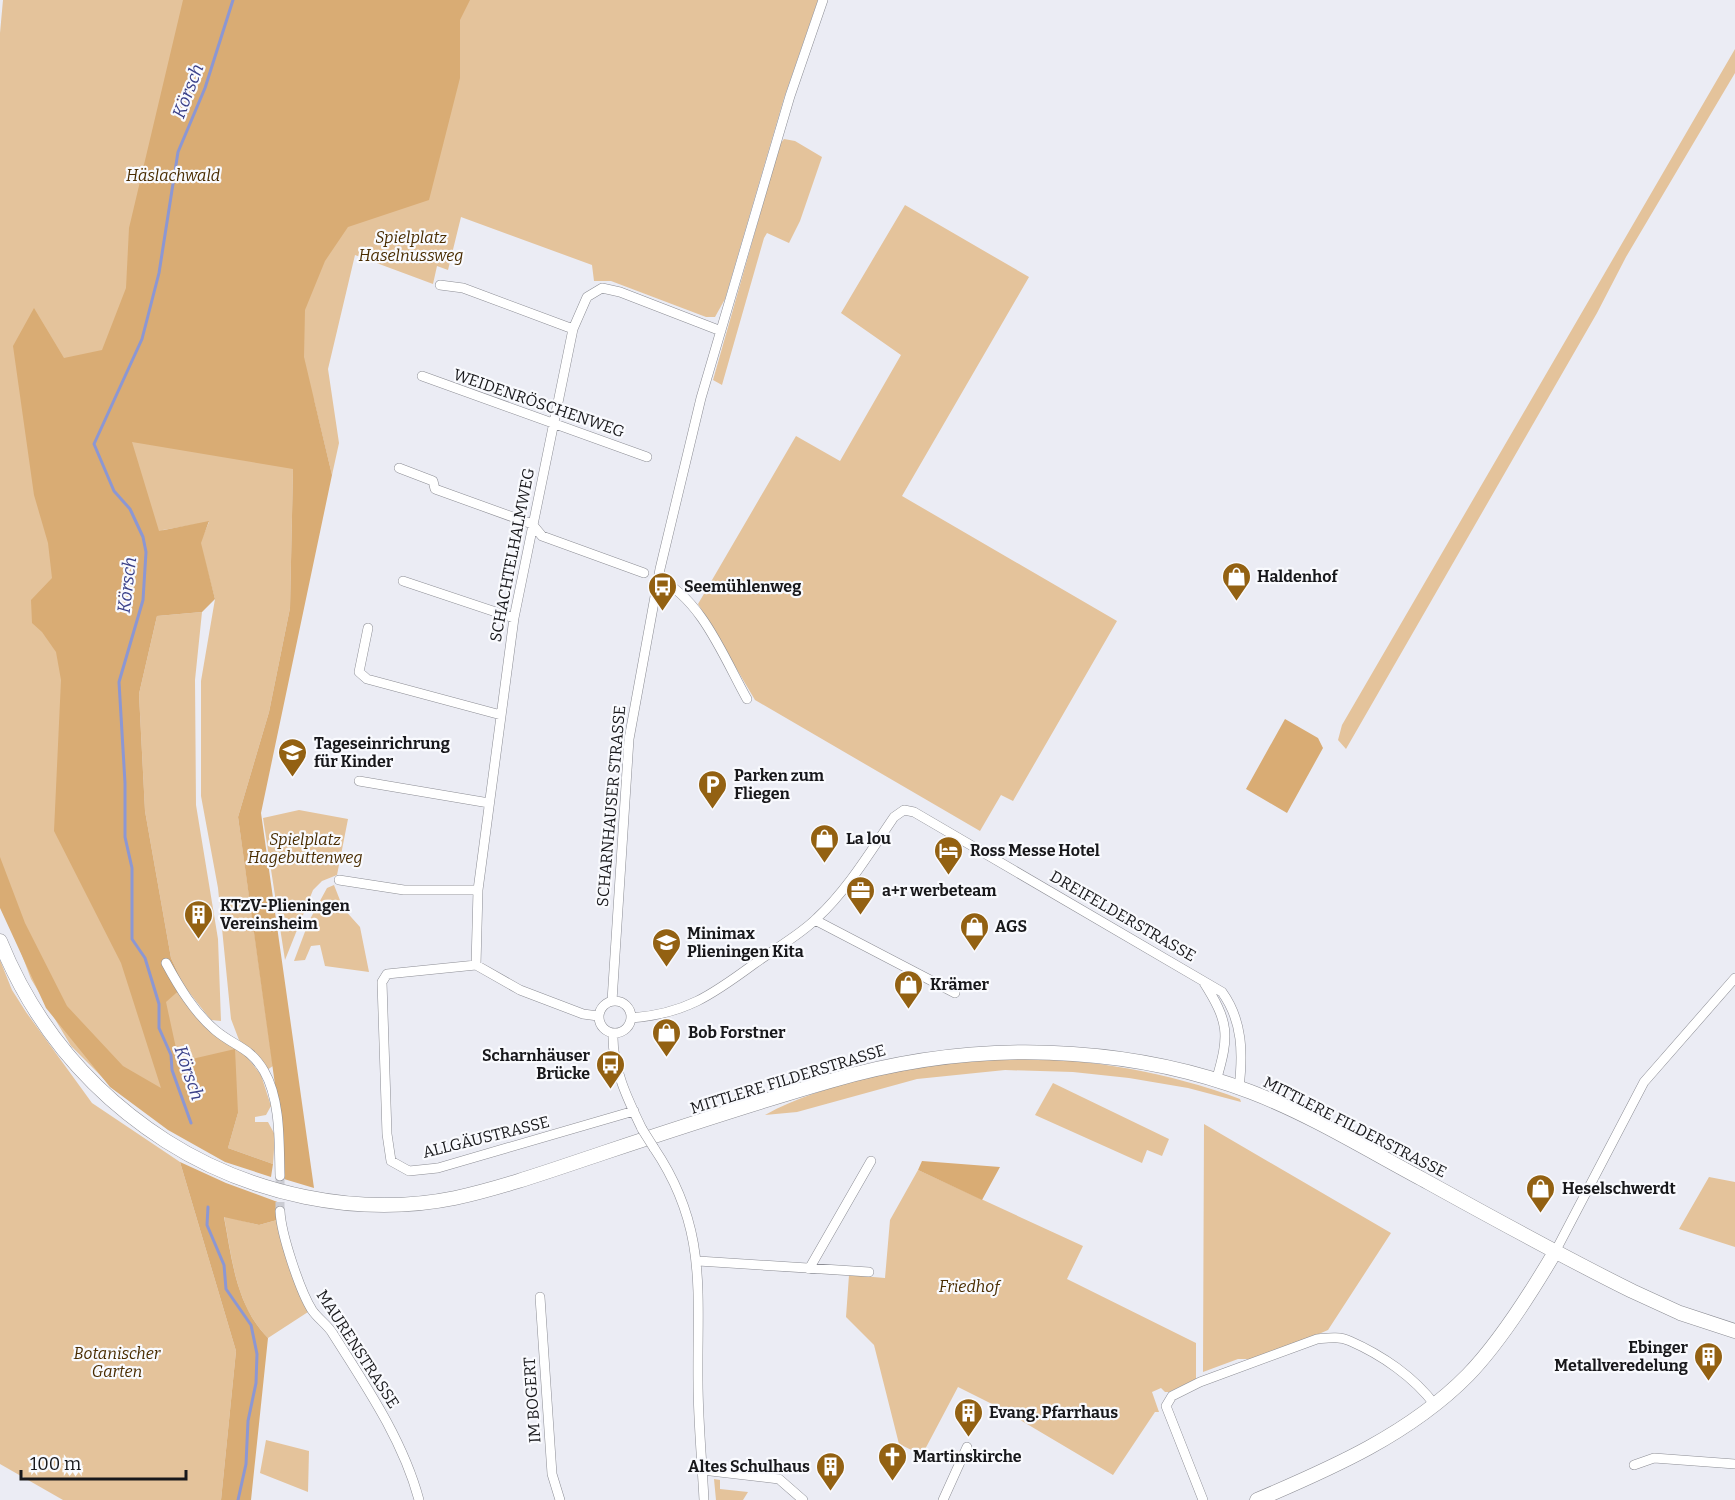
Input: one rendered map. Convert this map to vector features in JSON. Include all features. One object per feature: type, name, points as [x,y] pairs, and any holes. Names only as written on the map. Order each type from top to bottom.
[{"type":"main road","name":"MITTLERE FILDERSTRASSE","points":[[0,941],[22,990],[52,1037],[107,1098],[143,1127],[198,1160],[241,1179],[292,1194],[376,1204],[452,1198],[512,1182],[830,1081],[898,1064],[940,1057],[1029,1052],[1077,1054],[1147,1064],[1239,1088],[1325,1127],[1555,1252],[1680,1313],[1735,1329]]},
{"type":"main road","points":[[1257,1500],[1349,1460],[1435,1405],[1467,1376],[1485,1355],[1555,1252]]},
{"type":"street","name":"SCHARNHAUSER STRASSE","points":[[612,1001],[629,739],[658,579],[682,470],[720,331],[793,86],[823,0]]},
{"type":"street","points":[[440,285],[463,288],[573,329]]},
{"type":"street","name":"SCHACHTELHALMWEG","points":[[476,965],[478,890],[514,618],[573,329],[587,297],[602,288],[620,292],[720,331]]},
{"type":"street","name":"WEIDENRÖSCHENWEG","points":[[422,376],[647,457]]},
{"type":"street","points":[[399,468],[433,481],[435,489],[532,524],[542,536],[644,573]]},
{"type":"street","points":[[658,579],[683,596],[697,610],[747,699]]},
{"type":"street","points":[[403,581],[514,618]]},
{"type":"street","points":[[368,628],[358,672],[367,679],[501,715]]},
{"type":"street","points":[[359,780],[489,802]]},
{"type":"street","name":"DREIFELDERSTRASSE","points":[[631,1018],[663,1014],[694,1004],[722,989],[815,920],[852,879],[894,817],[904,810],[914,812],[1222,992],[1238,1020],[1243,1059],[1239,1088]]},
{"type":"street","points":[[339,880],[404,890],[478,890]]},
{"type":"street","points":[[815,920],[955,993]]},
{"type":"street","points":[[166,963],[180,988],[206,1020],[216,1030],[246,1049],[265,1073],[270,1085],[276,1118],[280,1176]]},
{"type":"street","points":[[476,965],[519,990],[583,1014],[598,1016]]},
{"type":"street","name":"ALLGÄUSTRASSE","points":[[476,965],[387,974],[381,982],[387,1134],[391,1161],[399,1167],[410,1170],[438,1168],[634,1111]]},
{"type":"street","points":[[1555,1252],[1644,1082],[1735,978]]},
{"type":"street","name":"DREIFELDERSTRASSE","points":[[1202,979],[1223,1015],[1226,1044],[1216,1081]]},
{"type":"street","points":[[612,1001],[626,1005],[631,1018],[622,1033],[612,1034],[599,1024],[600,1009],[612,1001]]},
{"type":"street","points":[[612,1034],[622,1084],[642,1129],[669,1173],[687,1211],[698,1262],[698,1386],[704,1500]]},
{"type":"street","points":[[809,1269],[871,1161]]},
{"type":"street","name":"MAURENSTRASSE","points":[[280,1211],[286,1241],[313,1312],[329,1328],[381,1409],[419,1500]]},
{"type":"street","points":[[698,1262],[869,1272]]},
{"type":"street","name":"IM BOGERT","points":[[540,1297],[552,1474],[560,1500]]},
{"type":"street","points":[[1203,1500],[1166,1406],[1173,1396],[1200,1382],[1317,1339],[1335,1337],[1349,1340],[1406,1374],[1417,1383],[1435,1405]]},
{"type":"street","points":[[943,1500],[966,1447]]},
{"type":"street","points":[[1634,1465],[1654,1458],[1735,1464]]},
{"type":"street","points":[[702,1470],[779,1479],[803,1500]]},
{"type":"green space","name":"Häslachwald","points":[[3,0],[818,0],[784,98],[725,299],[715,317],[706,317],[611,281],[594,281],[592,265],[461,217],[448,270],[437,266],[433,284],[355,255],[328,369],[339,443],[332,475],[314,400],[293,469],[290,608],[269,712],[238,817],[273,1066],[267,1070],[239,1040],[231,1019],[218,888],[201,796],[201,681],[215,599],[200,543],[209,522],[163,530],[137,694],[143,812],[152,918],[179,991],[243,1052],[261,1075],[271,1106],[266,1115],[255,1117],[255,1122],[268,1122],[275,1135],[273,1164],[228,1148],[238,1113],[220,1120],[112,1087],[71,1046],[31,979],[9,921],[0,871],[0,33]]},
{"type":"green space","points":[[183,0],[470,0],[460,20],[460,78],[429,200],[348,227],[325,261],[305,310],[304,357],[332,475],[261,813],[314,1188],[284,1179],[276,1092],[238,817],[269,712],[290,608],[293,469],[132,442],[159,531],[209,521],[201,543],[215,599],[202,612],[157,616],[139,694],[145,811],[171,958],[184,986],[166,1002],[179,1062],[235,1049],[238,1113],[228,1148],[273,1164],[271,1177],[225,1162],[168,1130],[110,1087],[46,1008],[0,908],[0,857],[25,923],[67,1006],[123,1066],[161,1088],[121,963],[54,831],[61,680],[56,652],[42,632],[32,623],[31,600],[52,578],[48,543],[34,495],[13,346],[34,308],[64,358],[102,350],[126,288],[129,228]]},
{"type":"green space","points":[[1735,49],[1735,73],[1626,257],[1597,313],[1346,749],[1338,740],[1342,725]]},
{"type":"green space","points":[[784,139],[795,141],[822,157],[800,221],[789,243],[767,233],[764,238],[722,385],[713,380],[780,144]]},
{"type":"green space","points":[[905,205],[1029,277],[902,496],[1117,621],[1013,801],[1001,795],[980,831],[755,700],[698,604],[796,436],[840,461],[901,355],[841,313]]},
{"type":"green space","points":[[202,612],[195,680],[196,805],[218,939],[221,1021],[211,1020],[184,986],[171,958],[145,811],[139,694],[157,616]]},
{"type":"green space","points":[[1285,719],[1318,738],[1323,748],[1287,813],[1246,789]]},
{"type":"green space","name":"Spielplatz Hagebuttenweg","points":[[299,810],[348,819],[337,875],[322,881],[313,890],[285,960],[263,818]]},
{"type":"green space","name":"Spielplatz Hagebuttenweg","points":[[334,885],[343,908],[360,927],[369,972],[325,966],[320,945],[311,946],[305,960],[294,961],[309,921],[327,888]]},
{"type":"green space","name":"Botanischer Garten","points":[[0,960],[12,990],[26,1012],[92,1103],[180,1162],[236,1351],[221,1500],[63,1500],[0,1464]]},
{"type":"green space","points":[[981,1057],[1047,1059],[1112,1066],[1177,1079],[1240,1099],[1241,1102],[1188,1088],[1129,1078],[1073,1072],[1005,1070],[917,1079],[797,1112],[765,1115],[815,1093],[870,1077]]},
{"type":"green space","points":[[1053,1083],[1169,1139],[1162,1156],[1147,1150],[1142,1163],[1035,1115]]},
{"type":"green space","points":[[1204,1124],[1391,1233],[1328,1330],[1261,1359],[1238,1359],[1203,1372]]},
{"type":"green space","points":[[922,1161],[1000,1167],[982,1200],[918,1170]]},
{"type":"green space","points":[[180,1162],[226,1183],[283,1204],[277,1220],[259,1225],[224,1217],[242,1297],[257,1325],[268,1338],[251,1500],[221,1500],[236,1351]]},
{"type":"green space","name":"Friedhof","points":[[918,1170],[1083,1246],[1067,1279],[1196,1343],[1196,1379],[1169,1392],[1161,1388],[1152,1392],[1159,1412],[1155,1412],[1113,1475],[1000,1408],[958,1387],[922,1455],[899,1444],[874,1345],[846,1317],[849,1275],[885,1278],[890,1220]]},
{"type":"green space","points":[[1709,1177],[1735,1182],[1735,1247],[1679,1229]]},
{"type":"green space","points":[[224,1216],[259,1225],[277,1220],[308,1312],[268,1338],[257,1325],[242,1297],[233,1265]]},
{"type":"green space","points":[[266,1440],[309,1451],[308,1492],[260,1473]]},
{"type":"green space","points":[[714,1479],[720,1480],[720,1489],[748,1492],[743,1500],[716,1500]]},
{"type":"waterway","name":"Körsch","points":[[191,1123],[172,1070],[171,1055],[159,1028],[159,1004],[145,958],[132,939],[132,868],[125,837],[125,783],[119,682],[143,600],[146,552],[143,537],[130,509],[114,491],[94,444],[142,339],[159,273],[178,152],[205,88],[233,0]]},
{"type":"waterway","name":"Körsch","points":[[208,1207],[207,1225],[224,1265],[226,1289],[251,1325],[257,1354],[256,1383],[248,1421],[246,1464],[238,1500]]},
{"type":"tunnel","points":[[280,1176],[280,1211]]},
{"type":"place","name":"Haldenhof","points":[[1236,602]]},
{"type":"place","name":"Seemühlenweg","points":[[663,612]]},
{"type":"place","name":"Tageseinrichrung für Kinder","points":[[293,778]]},
{"type":"place","name":"Parken zum Fliegen","points":[[713,810]]},
{"type":"place","name":"La lou","points":[[825,864]]},
{"type":"place","name":"Ross Messe Hotel","points":[[949,876]]},
{"type":"place","name":"a+r werbeteam","points":[[861,916]]},
{"type":"place","name":"KTZV-Plieningen Vereinsheim","points":[[199,940]]},
{"type":"place","name":"AGS","points":[[974,952]]},
{"type":"place","name":"Minimax Plieningen Kita","points":[[666,968]]},
{"type":"place","name":"Krämer","points":[[909,1010]]},
{"type":"place","name":"Bob Forstner","points":[[667,1058]]},
{"type":"place","name":"Scharnhäuser Brücke","points":[[611,1090]]},
{"type":"place","name":"Heselschwerdt","points":[[1541,1214]]},
{"type":"place","name":"Ebinger Metallveredelung","points":[[1709,1382]]},
{"type":"place","name":"Evang. Pfarrhaus","points":[[968,1438]]},
{"type":"place","name":"Martinskirche","points":[[892,1482]]},
{"type":"place","name":"Altes Schulhaus","points":[[831,1492]]},
{"type":"park label","name":"Spielplatz Haselnussweg","points":[[411,246]]}]
